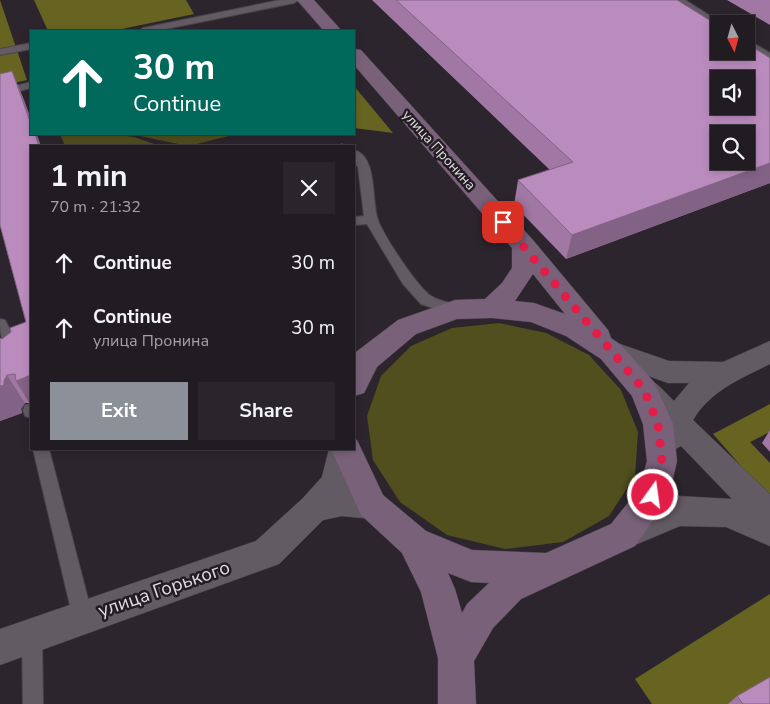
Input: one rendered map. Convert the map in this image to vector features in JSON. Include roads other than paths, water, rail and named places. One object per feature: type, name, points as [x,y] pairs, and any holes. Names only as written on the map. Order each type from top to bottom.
[{"type":"main road","points":[[305,0],[332,30]]},
{"type":"main road","name":"улица Пронина","points":[[355,55],[524,246],[611,352]]},
{"type":"main road","points":[[492,308],[511,289],[524,269],[524,246]]},
{"type":"main road","points":[[355,384],[366,360],[407,326],[455,310],[492,308],[534,313],[575,328],[611,352],[644,390],[658,424],[662,461],[653,495],[623,535],[508,587],[480,616],[456,658]]},
{"type":"main road","points":[[345,450],[372,505],[414,542],[471,566],[552,568]]},
{"type":"main road","points":[[414,542],[438,589],[456,658],[457,704]]},
{"type":"street","points":[[611,352],[668,372],[725,373]]},
{"type":"street","points":[[662,461],[675,422],[695,394],[725,373],[770,352]]},
{"type":"street","points":[[644,390],[770,515]]},
{"type":"street","name":"улица Горького","points":[[0,647],[267,553],[314,508],[336,483],[345,450]]},
{"type":"street","points":[[314,508],[342,502],[372,505]]},
{"type":"street","points":[[623,535],[678,511],[728,512],[770,531]]},
{"type":"lane","points":[[148,30],[294,0]]},
{"type":"lane","points":[[679,0],[710,19]]},
{"type":"lane","points":[[0,52],[30,46]]},
{"type":"lane","points":[[755,48],[770,57]]},
{"type":"lane","points":[[0,93],[30,85]]},
{"type":"lane","points":[[355,155],[364,167],[371,220],[408,281],[426,300],[455,310]]},
{"type":"lane","points":[[355,221],[371,220]]},
{"type":"lane","points":[[0,324],[18,360]]},
{"type":"lane","points":[[41,450],[83,618]]},
{"type":"lane","points":[[32,636],[34,704]]}]
